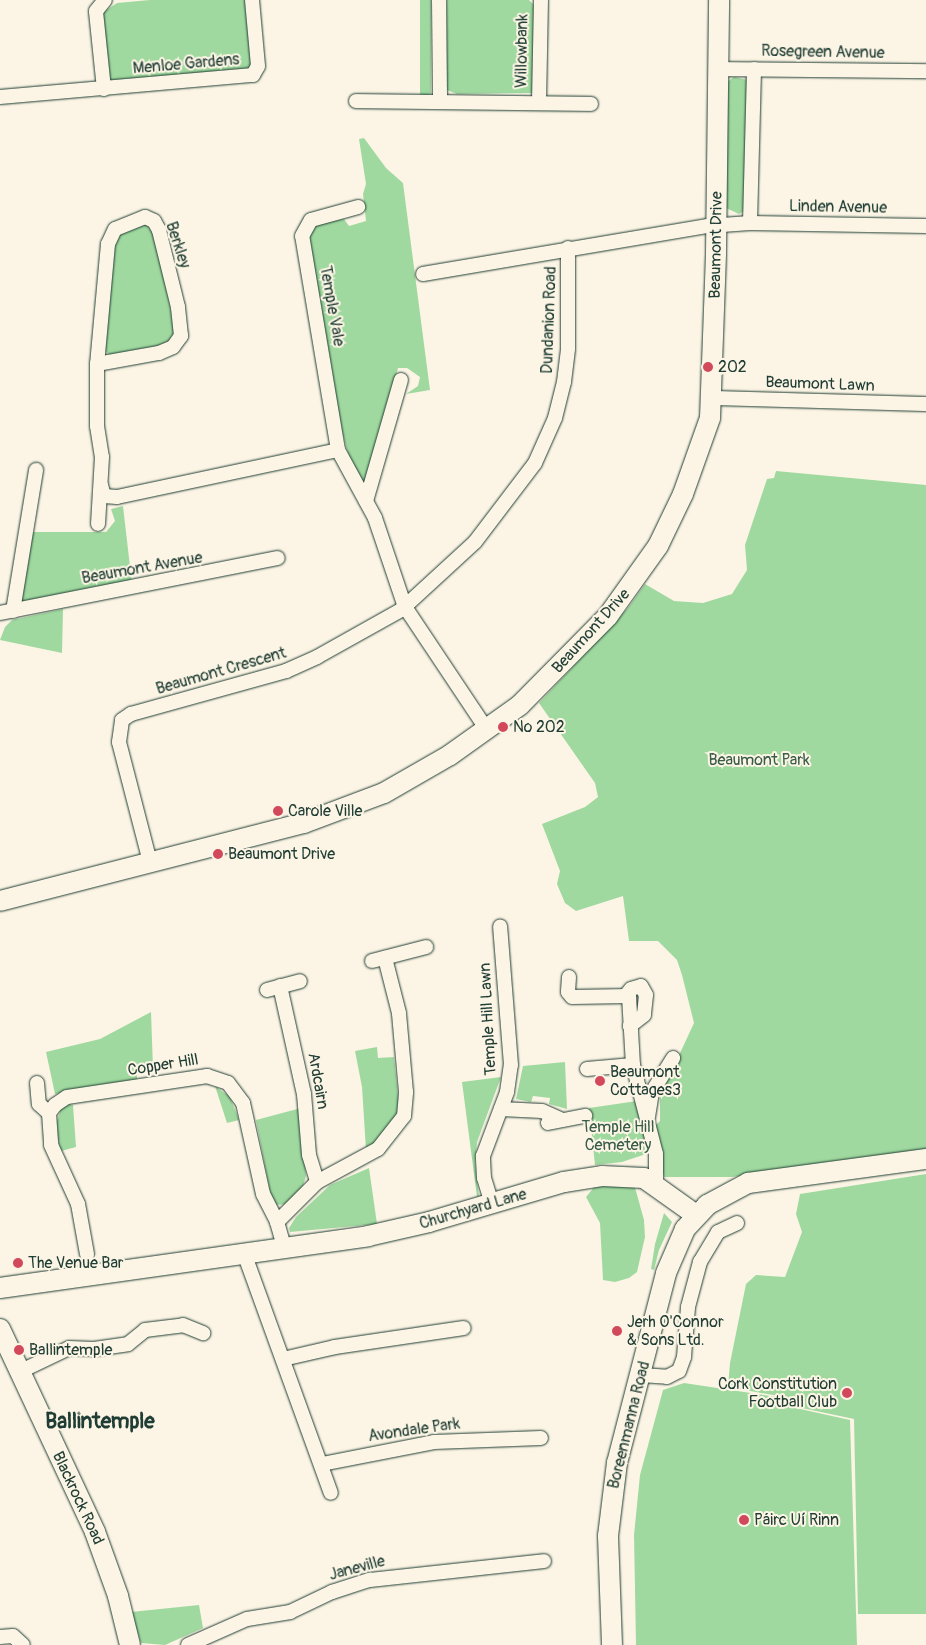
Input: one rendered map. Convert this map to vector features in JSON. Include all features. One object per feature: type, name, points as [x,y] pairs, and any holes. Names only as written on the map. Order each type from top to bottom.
[{"type":"street","points":[[104,89],[96,11],[105,0]]},
{"type":"street","name":"Menloe Gardens","points":[[0,97],[225,79],[256,73],[252,0]]},
{"type":"street","points":[[439,0],[440,100]]},
{"type":"street","name":"Willowbank","points":[[539,103],[541,0]]},
{"type":"street","name":"Beaumont Drive","points":[[0,902],[304,823],[357,805],[415,776],[487,730],[542,686],[604,621],[658,546],[683,494],[707,432],[713,398],[719,0]]},
{"type":"street","name":"Rosegreen Avenue","points":[[719,69],[926,71]]},
{"type":"street","points":[[750,223],[754,69]]},
{"type":"street","name":"Willowbank","points":[[356,101],[440,100],[591,104]]},
{"type":"street","name":"Temple Vale","points":[[358,207],[311,220],[302,236],[338,450],[382,534],[405,606]]},
{"type":"street","name":"Berkley","points":[[97,364],[159,354],[173,347],[181,336],[180,316],[159,230],[154,221],[144,217],[114,228],[109,237],[97,364],[97,426],[102,449],[101,485]]},
{"type":"street","name":"Linden Avenue","points":[[423,274],[568,248],[716,226],[750,223],[926,226]]},
{"type":"street","name":"Dundanion Road","points":[[405,606],[475,542],[504,508],[542,450],[560,401],[566,370],[568,248]]},
{"type":"street","points":[[366,501],[402,380]]},
{"type":"street","name":"Beaumont Lawn","points":[[713,398],[926,404]]},
{"type":"street","points":[[101,485],[104,496],[117,497],[338,450]]},
{"type":"street","name":"Beaumont Avenue","points":[[36,470],[6,612],[278,558]]},
{"type":"street","points":[[98,524],[101,485]]},
{"type":"street","points":[[405,606],[487,730]]},
{"type":"street","name":"Beaumont Crescent","points":[[150,862],[119,742],[119,728],[122,720],[131,714],[286,671],[405,606]]},
{"type":"street","name":"Temple Hill Lawn","points":[[492,1204],[484,1178],[483,1156],[501,1109],[511,1065],[500,926]]},
{"type":"street","points":[[277,1222],[317,1182],[372,1153],[388,1139],[404,1116],[406,1092],[399,1013],[378,959],[426,947]]},
{"type":"street","points":[[569,977],[568,992],[572,997],[628,997],[631,989],[641,986],[646,995],[644,1015],[630,1026],[633,1065],[656,1154],[656,1185]]},
{"type":"street","name":"Ardcairn","points":[[300,981],[274,988],[304,1094],[308,1154],[317,1182]]},
{"type":"street","points":[[648,1120],[652,1092],[673,1058]]},
{"type":"street","points":[[587,1069],[633,1065]]},
{"type":"street","name":"Copper Hill","points":[[49,1113],[55,1105],[67,1097],[203,1076],[223,1080],[238,1092],[243,1103],[263,1194],[277,1222],[284,1247]]},
{"type":"street","points":[[37,1083],[39,1104],[49,1113],[50,1139],[78,1204],[87,1254]]},
{"type":"street","points":[[501,1109],[542,1111],[562,1120]]},
{"type":"street","points":[[548,1123],[585,1116]]},
{"type":"street","points":[[696,1215],[716,1199],[748,1183],[926,1160]]},
{"type":"street","name":"Churchyard Lane","points":[[0,1288],[399,1230],[564,1182],[602,1176],[640,1177],[656,1185],[696,1215]]},
{"type":"street","name":"Boreenmanna Road","points":[[612,1645],[608,1568],[612,1490],[674,1250],[696,1215]]},
{"type":"street","points":[[641,1375],[668,1377],[679,1371],[684,1357],[688,1307],[700,1262],[718,1232],[737,1223]]},
{"type":"street","points":[[244,1252],[331,1493]]},
{"type":"street","points":[[19,1372],[69,1348],[94,1349],[128,1344],[146,1330],[183,1325],[203,1333]]},
{"type":"street","points":[[283,1359],[335,1347],[464,1328]]},
{"type":"street","name":"Blackrock Road","points":[[0,1330],[95,1532],[118,1596],[130,1645]]},
{"type":"street","name":"Avondale Park","points":[[322,1464],[434,1442],[542,1438]]},
{"type":"street","name":"Janeville","points":[[188,1645],[247,1619],[290,1612],[332,1592],[370,1580],[544,1561]]},
{"type":"street","points":[[0,1637],[13,1636],[23,1645]]},
{"type":"green space","points":[[150,0],[245,0],[249,3],[254,60],[247,71],[110,83],[102,13],[117,3]]},
{"type":"green space","points":[[420,0],[431,0],[431,93],[428,96],[420,95]]},
{"type":"green space","points":[[447,0],[529,0],[534,5],[532,93],[457,94],[447,90]]},
{"type":"green space","points":[[734,77],[748,80],[744,211],[739,214],[726,208],[727,82]]},
{"type":"green space","points":[[364,138],[386,168],[403,183],[430,390],[406,394],[418,386],[420,377],[407,368],[398,368],[370,477],[365,484],[350,461],[340,424],[308,239],[314,227],[320,223],[344,219],[349,226],[366,221],[363,194],[366,184],[359,139]]},
{"type":"green space","points":[[146,224],[155,236],[175,330],[169,341],[154,349],[111,356],[104,350],[115,237]]},
{"type":"green space","name":"Beaumont Park","points":[[776,471],[926,485],[926,1151],[732,1177],[664,1177],[653,1128],[660,1121],[660,1096],[694,1023],[682,975],[677,960],[658,941],[629,941],[623,896],[576,911],[565,903],[557,884],[560,871],[542,824],[585,807],[598,797],[595,783],[539,703],[628,608],[645,584],[674,601],[703,603],[732,594],[747,570],[745,545],[767,479],[774,478]]},
{"type":"green space","points":[[123,506],[132,584],[25,604],[21,602],[32,532],[106,532],[115,521],[111,509]]},
{"type":"green space","points":[[63,609],[62,653],[0,640],[5,627],[12,620]]},
{"type":"green space","points":[[151,1012],[153,1068],[137,1070],[137,1081],[55,1094],[46,1052],[100,1039]]},
{"type":"green space","points":[[377,1047],[378,1058],[394,1057],[399,1104],[397,1114],[384,1135],[366,1150],[362,1087],[355,1051]]},
{"type":"green space","points":[[565,1062],[567,1109],[549,1104],[550,1098],[533,1096],[531,1102],[516,1099],[523,1066]]},
{"type":"green space","points":[[501,1077],[477,1142],[475,1163],[479,1196],[477,1197],[462,1082]]},
{"type":"green space","points":[[215,1086],[230,1097],[239,1120],[227,1123]]},
{"type":"green space","name":"Temple Hill Cemetery","points":[[637,1101],[649,1153],[622,1162],[595,1165],[589,1108]]},
{"type":"green space","points":[[67,1104],[73,1105],[76,1147],[61,1151],[55,1127],[61,1109]]},
{"type":"green space","points":[[301,1108],[306,1176],[303,1186],[287,1204],[276,1205],[272,1202],[256,1120]]},
{"type":"green space","points":[[369,1168],[377,1224],[290,1232],[289,1228],[296,1217],[330,1185]]},
{"type":"green space","name":"Cork Constitution Football Club","points":[[926,1174],[926,1614],[858,1614],[854,1419],[783,1404],[784,1397],[728,1387],[730,1363],[746,1284],[756,1275],[785,1277],[802,1232],[796,1214],[800,1194]]},
{"type":"green space","points":[[595,1186],[634,1186],[636,1191],[644,1220],[645,1237],[637,1272],[629,1278],[615,1282],[603,1280],[600,1223],[586,1197]]},
{"type":"green space","points":[[664,1213],[672,1222],[659,1250],[654,1270],[651,1269],[655,1244]]},
{"type":"green space","name":"Páirc Uí Rinn","points":[[684,1383],[783,1398],[782,1405],[850,1420],[857,1645],[636,1645],[634,1535],[640,1475],[663,1390]]},
{"type":"green space","points":[[199,1605],[203,1628],[165,1645],[141,1643],[131,1612]]},
{"type":"place","name":"202","points":[[708,367]]},
{"type":"place","name":"No 202","points":[[503,727]]},
{"type":"place","name":"Carole Ville","points":[[278,811]]},
{"type":"place","name":"Beaumont Drive","points":[[218,854]]},
{"type":"place","name":"Beaumont Cottages3","points":[[600,1081]]},
{"type":"place","name":"The Venue Bar","points":[[18,1263]]},
{"type":"place","name":"Jerh O'Connor & Sons Ltd.","points":[[617,1331]]},
{"type":"place","name":"Ballintemple","points":[[19,1350]]},
{"type":"place","name":"Cork Constitution Football Club","points":[[847,1393]]},
{"type":"place","name":"Páirc Uí Rinn","points":[[744,1520]]},
{"type":"district","name":"Ballintemple","points":[[100,1422]]}]
